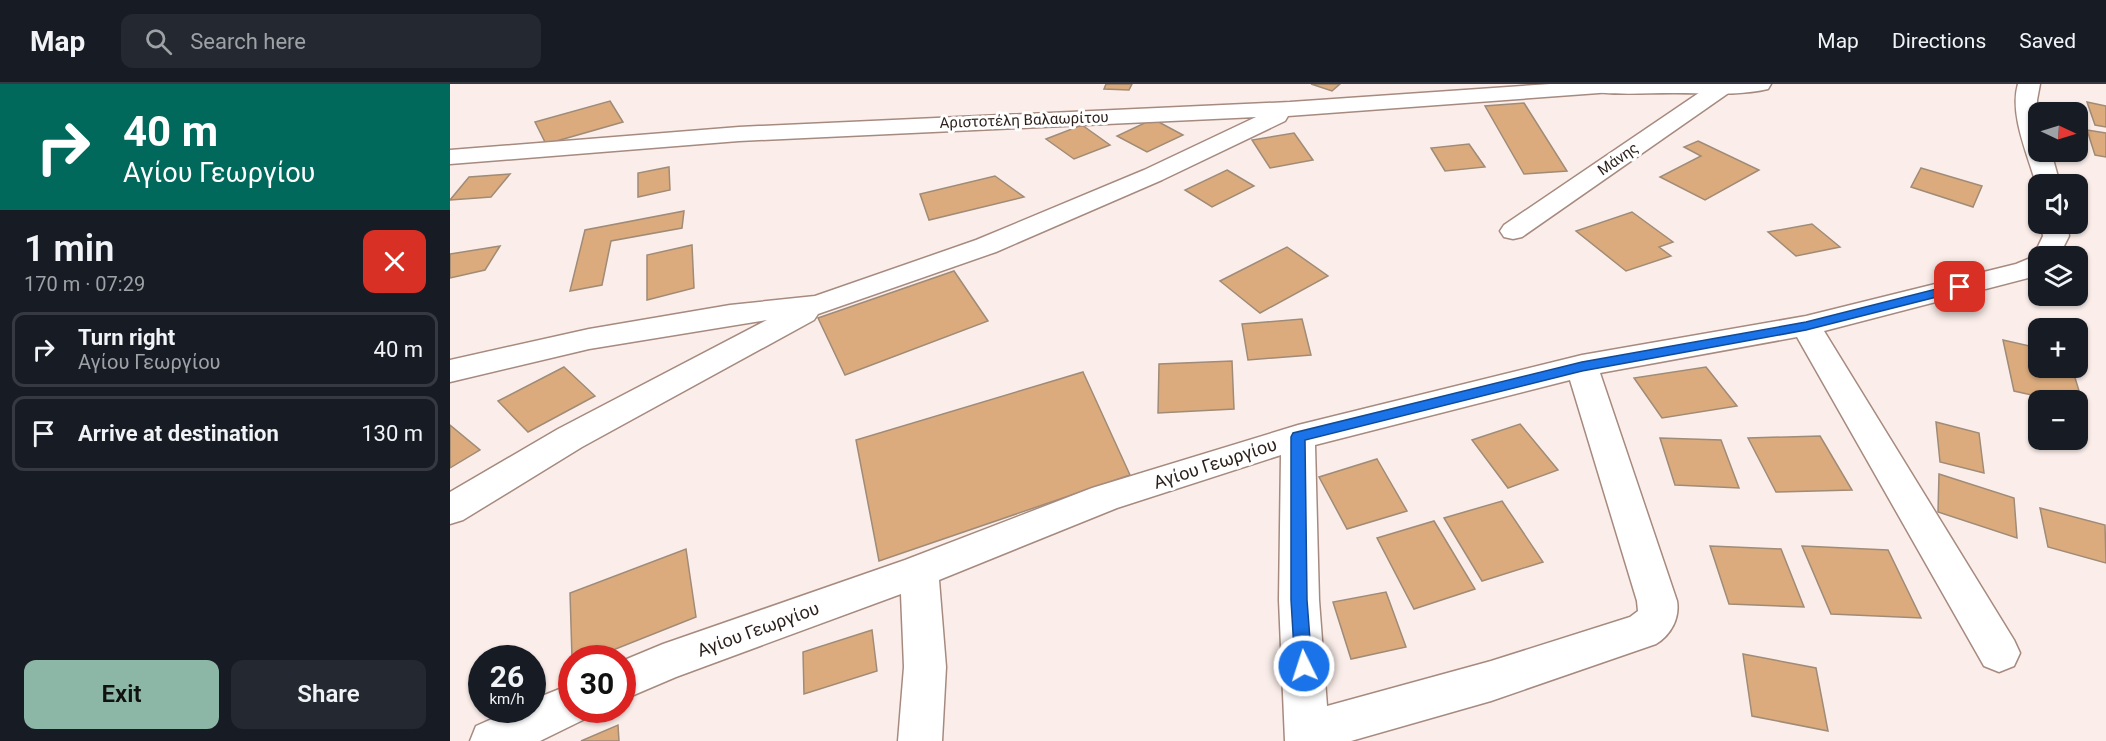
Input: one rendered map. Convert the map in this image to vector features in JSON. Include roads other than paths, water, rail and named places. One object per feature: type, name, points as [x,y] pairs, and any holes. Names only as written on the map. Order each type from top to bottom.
[{"type":"street","name":"Αριστοτέλη Βαλαωρίτου","points":[[450,157],[857,127],[1290,109],[1592,86],[1722,87],[1760,84]]},
{"type":"street","points":[[2028,117],[2025,94],[2029,84]]},
{"type":"street","name":"Μάνης","points":[[1514,231],[1722,87]]},
{"type":"street","points":[[450,510],[570,438],[819,305],[986,246],[1153,175],[1290,109]]},
{"type":"street","name":"Αγίου Γεωργίου","points":[[636,675],[663,663],[919,571],[1105,498],[1298,437],[1582,366],[1806,326],[2028,269]]},
{"type":"street","points":[[450,371],[589,339],[730,315],[819,305]]},
{"type":"street","points":[[1806,326],[2000,652]]},
{"type":"street","points":[[1298,437],[1299,600],[1308,736],[1491,681],[1642,631],[1656,619],[1659,610],[1657,601],[1582,366]]},
{"type":"street","points":[[919,571],[925,667],[920,741]]},
{"type":"street","points":[[492,741],[558,711]]}]
